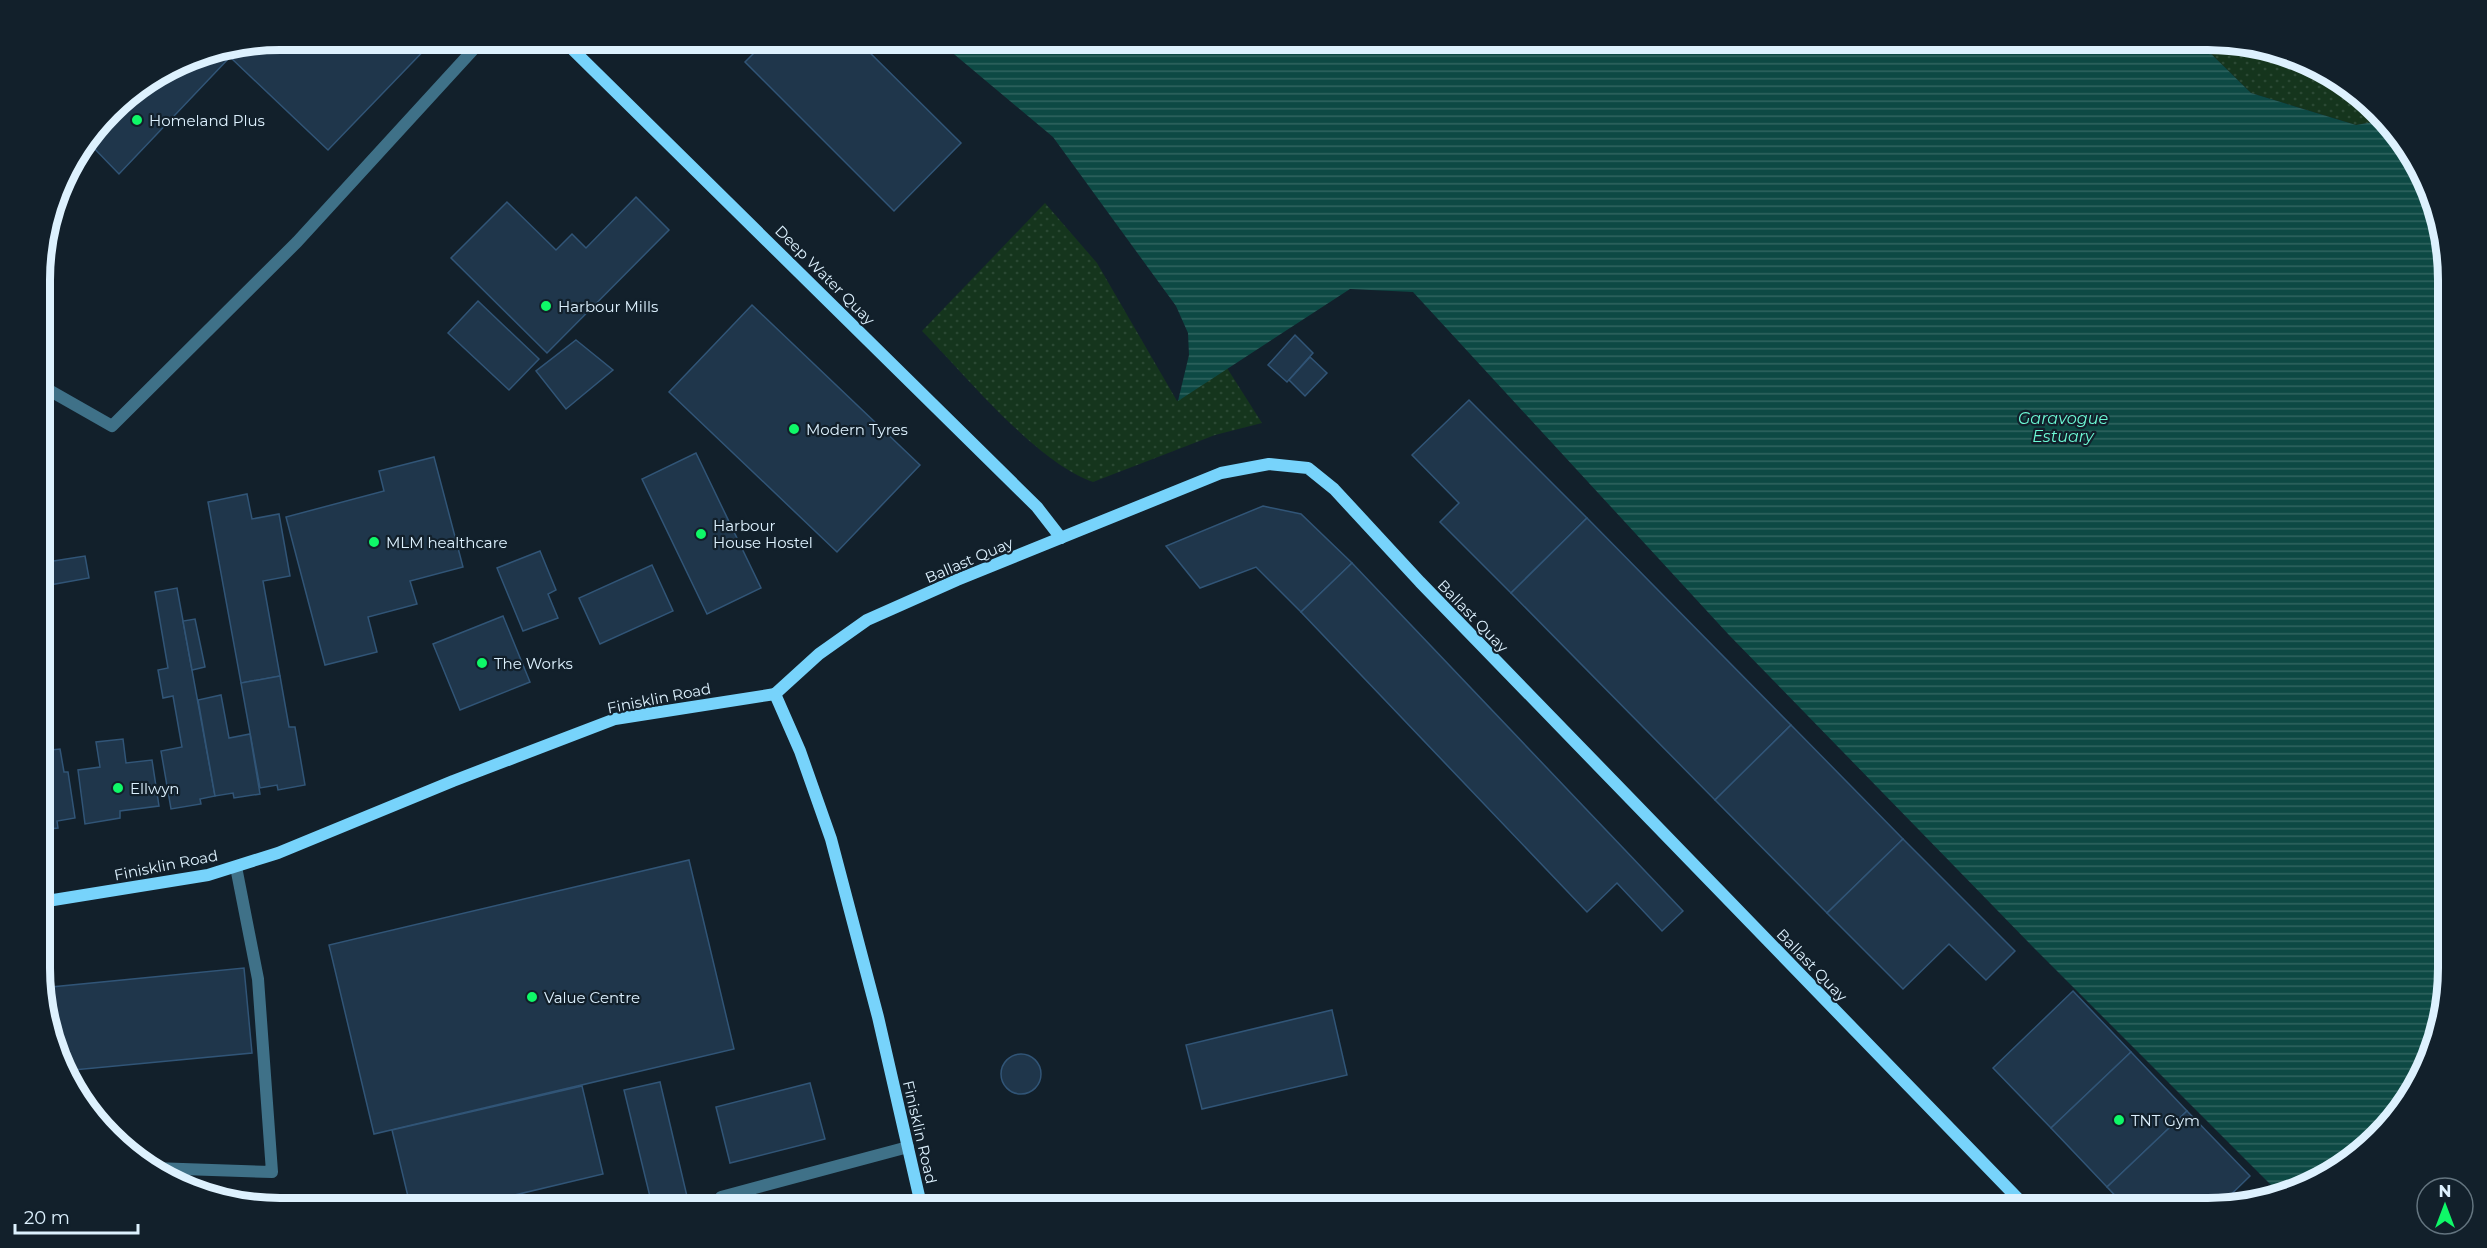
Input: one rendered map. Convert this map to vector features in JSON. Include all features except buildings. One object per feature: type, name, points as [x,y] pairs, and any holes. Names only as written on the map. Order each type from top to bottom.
[{"type":"street","name":"Deep Water Quay","points":[[573,50],[1037,507],[1061,538]]},
{"type":"street","name":"Ballast Quay","points":[[775,694],[819,654],[867,620],[1221,473],[1269,464],[1308,468],[1334,489],[1467,631],[2017,1198]]},
{"type":"street","name":"Finisklin Road","points":[[49,901],[208,875],[236,867],[278,853],[453,781],[615,719],[775,694],[800,751],[831,839],[878,1017],[919,1198]]},
{"type":"lane","points":[[49,390],[112,426],[297,242],[473,50]]},
{"type":"lane","points":[[165,1168],[272,1172],[258,979],[236,867]]},
{"type":"lane","points":[[721,1198],[908,1148]]},
{"type":"shaded area","points":[[2207,50],[2238,51],[2267,57],[2296,67],[2323,80],[2348,97],[2374,122],[2356,125],[2251,93]]},
{"type":"shaded area","points":[[1045,203],[1097,263],[1177,401],[1227,368],[1262,423],[1215,435],[1093,482],[1071,472],[1048,456],[980,393],[922,331]]},
{"type":"water","name":"Garavogue Estuary","points":[[949,50],[2207,50],[2251,93],[2356,125],[2374,122],[2390,139],[2407,164],[2420,191],[2433,234],[2438,279],[2438,969],[2436,999],[2425,1043],[2407,1084],[2390,1109],[2370,1131],[2335,1160],[2309,1175],[2274,1188],[2033,947],[1729,635],[1413,292],[1350,289],[1178,401],[1189,355],[1188,333],[1176,306],[1053,137]]},
{"type":"place","name":"Homeland Plus","points":[[137,120]]},
{"type":"place","name":"Harbour Mills","points":[[546,306]]},
{"type":"place","name":"Modern Tyres","points":[[794,429]]},
{"type":"place","name":"Harbour House Hostel","points":[[701,534]]},
{"type":"place","name":"MLM healthcare","points":[[374,542]]},
{"type":"place","name":"The Works","points":[[482,663]]},
{"type":"place","name":"Ellwyn","points":[[118,788]]},
{"type":"place","name":"Value Centre","points":[[532,997]]},
{"type":"place","name":"TNT Gym","points":[[2119,1120]]}]
